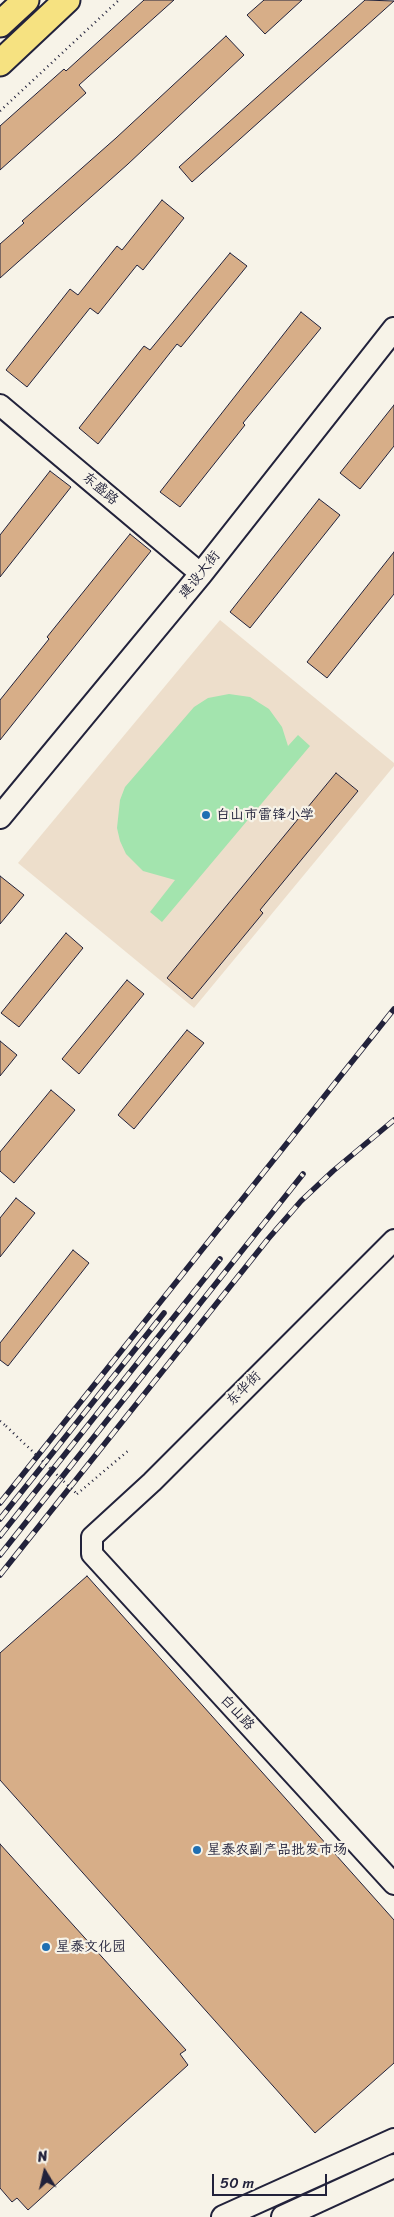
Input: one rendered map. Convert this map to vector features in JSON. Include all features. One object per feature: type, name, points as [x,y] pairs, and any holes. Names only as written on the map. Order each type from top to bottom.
[{"type":"main road","points":[[0,24],[26,0]]},
{"type":"main road","points":[[0,63],[67,0]]},
{"type":"main road","name":"建设大街","points":[[0,817],[201,574],[394,329]]},
{"type":"main road","points":[[223,2217],[394,2140]]},
{"type":"main road","points":[[283,2217],[394,2166]]},
{"type":"street","name":"东盛路","points":[[0,405],[201,574]]},
{"type":"street","name":"东华街","points":[[92,1537],[159,1475],[394,1240]]},
{"type":"street","name":"白山路","points":[[92,1537],[92,1554],[394,1884]]},
{"type":"path","points":[[0,111],[119,0]]},
{"type":"path","points":[[0,1421],[77,1494],[129,1450]]},
{"type":"shaded area","name":"白山市雷锋小学","points":[[220,620],[394,763],[394,766],[194,1008],[18,863]]},
{"type":"green space","points":[[229,694],[250,697],[269,709],[282,727],[288,746],[298,735],[310,746],[162,922],[150,912],[175,880],[143,871],[126,854],[117,828],[120,800],[125,787],[194,707],[208,698]]},
{"type":"building","points":[[144,0],[174,0],[79,85],[86,93],[0,170],[0,126],[64,69],[66,71]]},
{"type":"building","points":[[264,0],[302,0],[265,34],[247,15]]},
{"type":"building","points":[[365,0],[394,1],[192,182],[179,167]]},
{"type":"building","points":[[226,36],[244,55],[128,164],[0,278],[0,244],[24,223],[22,221],[116,138]]},
{"type":"building","points":[[162,200],[184,218],[143,270],[137,265],[98,314],[90,308],[27,387],[6,370],[70,289],[78,295],[117,246],[122,250]]},
{"type":"building","points":[[230,253],[247,266],[181,347],[177,344],[98,444],[79,428],[144,346],[150,350]]},
{"type":"building","points":[[301,312],[321,328],[243,423],[245,425],[180,507],[160,492]]},
{"type":"building","points":[[394,405],[394,446],[360,489],[340,473]]},
{"type":"building","points":[[50,471],[71,487],[0,577],[0,535]]},
{"type":"building","points":[[319,499],[340,515],[250,628],[230,612]]},
{"type":"building","points":[[130,534],[151,551],[0,740],[0,700],[49,639],[47,637]]},
{"type":"building","points":[[394,552],[394,594],[327,678],[307,662]]},
{"type":"building","points":[[336,773],[358,791],[260,910],[263,913],[192,999],[167,978]]},
{"type":"building","points":[[0,876],[24,895],[0,924]]},
{"type":"building","points":[[66,933],[83,948],[19,1027],[1,1013]]},
{"type":"building","points":[[127,980],[144,994],[79,1074],[62,1059]]},
{"type":"building","points":[[187,1030],[204,1043],[134,1129],[118,1115]]},
{"type":"building","points":[[0,1041],[17,1055],[0,1076]]},
{"type":"building","points":[[51,1090],[75,1110],[14,1183],[0,1171],[0,1152]]},
{"type":"building","points":[[16,1198],[35,1213],[0,1257],[0,1218]]},
{"type":"building","points":[[73,1250],[89,1263],[8,1366],[0,1360],[0,1343]]},
{"type":"building","name":"星泰农副产品批发市场","points":[[87,1576],[394,1920],[394,2063],[315,2133],[0,1780],[0,1653]]},
{"type":"building","name":"星泰文化园","points":[[0,1844],[186,2050],[180,2054],[188,2065],[28,2210],[17,2198],[12,2202],[0,2188]]},
{"type":"railway","points":[[0,1503],[394,1009]]},
{"type":"railway","points":[[0,1575],[268,1239],[301,1201],[333,1171],[394,1120]]},
{"type":"railway","points":[[0,1555],[303,1174]]},
{"type":"railway","points":[[0,1536],[220,1259]]},
{"type":"railway","points":[[0,1519],[164,1313]]},
{"type":"place","name":"白山市雷锋小学","points":[[206,815]]},
{"type":"place","name":"星泰农副产品批发市场","points":[[197,1850]]},
{"type":"place","name":"星泰文化园","points":[[46,1947]]}]
